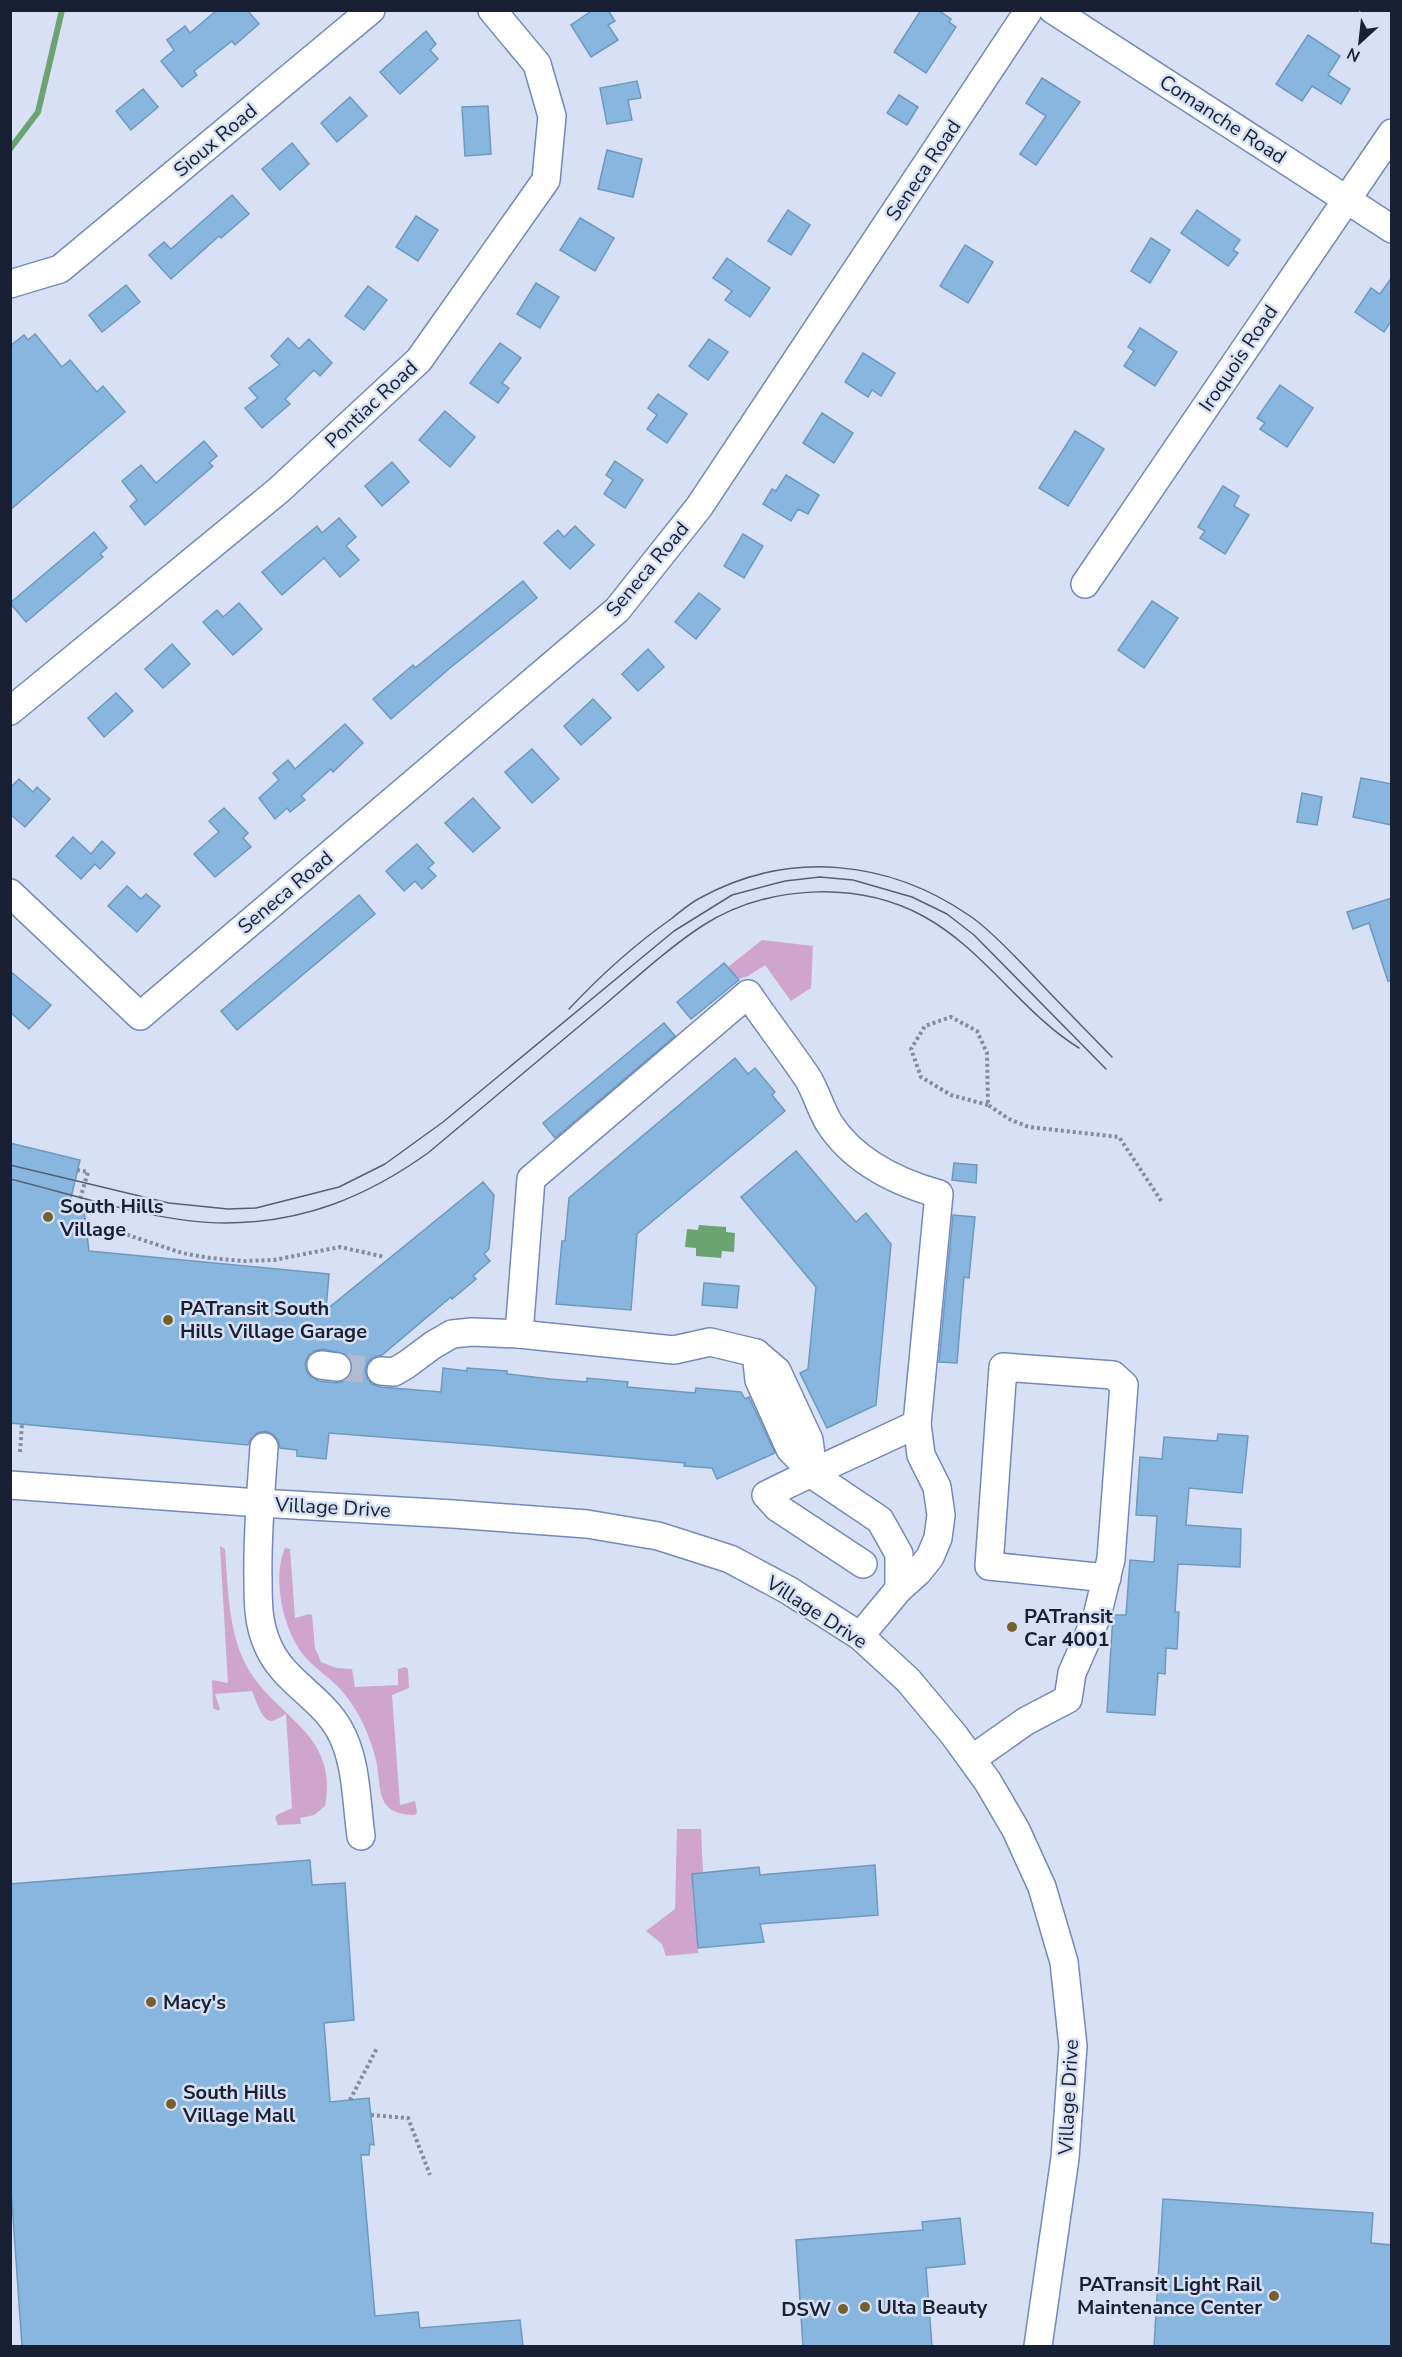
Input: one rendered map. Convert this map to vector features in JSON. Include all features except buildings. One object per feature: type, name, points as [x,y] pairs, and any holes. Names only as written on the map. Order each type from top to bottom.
[{"type":"street","name":"Sioux Road","points":[[10,284],[60,269],[371,10]]},
{"type":"street","name":"Pontiac Road","points":[[10,711],[279,489],[419,360],[546,180],[552,116],[537,64],[492,10]]},
{"type":"street","name":"Seneca Road","points":[[10,893],[140,1016],[617,610],[699,507],[1029,10]]},
{"type":"street","name":"Comanche Road","points":[[1053,10],[1392,229]]},
{"type":"street","name":"Iroquois Road","points":[[1085,584],[1392,133]]},
{"type":"street","points":[[519,1334],[531,1179],[748,994],[808,1080],[830,1124],[846,1145],[869,1164],[908,1185],[939,1194],[917,1424],[921,1455],[937,1487],[941,1515],[938,1538],[930,1557],[918,1572],[899,1589],[860,1636]]},
{"type":"street","points":[[381,1371],[394,1371],[452,1335],[472,1332],[519,1334],[675,1350],[710,1342],[756,1353],[777,1371],[809,1440],[813,1471],[819,1479],[880,1520],[899,1554],[899,1589]]},
{"type":"street","points":[[972,1759],[1026,1721],[1068,1699],[1072,1673],[1097,1616],[1107,1578],[1111,1559],[1124,1385],[1113,1375],[1003,1367],[989,1566],[1107,1578]]},
{"type":"street","points":[[863,1564],[778,1508],[766,1494],[917,1424]]},
{"type":"street","points":[[264,1447],[257,1540],[259,1619],[268,1647],[287,1675],[313,1698],[339,1728],[350,1755],[361,1836]]},
{"type":"street","name":"Village Drive","points":[[10,1485],[586,1524],[658,1536],[730,1560],[788,1590],[860,1636],[908,1680],[972,1759],[1016,1830],[1042,1887],[1064,1962],[1073,2046],[1065,2158],[1038,2346]]},
{"type":"path","points":[[988,1105],[987,1053],[977,1031],[951,1017],[925,1026],[911,1049],[921,1077],[951,1095],[988,1105],[1009,1119],[1029,1127],[1119,1137],[1162,1202]]},
{"type":"path","points":[[78,1170],[88,1172],[78,1206]]},
{"type":"path","points":[[86,1226],[122,1233],[182,1253],[210,1258],[243,1261],[274,1260],[340,1247],[385,1257]]},
{"type":"path","points":[[20,1452],[22,1424]]},
{"type":"path","points":[[350,2100],[377,2048]]},
{"type":"path","points":[[371,2115],[408,2118],[430,2175]]},
{"type":"shaded area","points":[[762,940],[813,946],[811,988],[791,1001],[765,965],[748,976],[738,979],[728,967]]},
{"type":"shaded area","points":[[699,1225],[726,1227],[726,1232],[735,1233],[734,1252],[722,1251],[721,1258],[696,1256],[696,1248],[685,1247],[687,1229],[698,1230]]},
{"type":"shaded area","points":[[220,1546],[225,1549],[232,1623],[246,1665],[272,1699],[314,1742],[322,1760],[327,1781],[325,1806],[314,1815],[300,1818],[301,1824],[278,1825],[275,1818],[292,1808],[286,1714],[272,1721],[268,1720],[262,1714],[252,1691],[215,1694],[220,1709],[218,1711],[213,1708],[212,1680],[228,1683]]},
{"type":"shaded area","points":[[285,1548],[290,1549],[295,1618],[312,1615],[315,1648],[321,1662],[336,1668],[352,1669],[355,1687],[398,1685],[398,1669],[405,1667],[408,1669],[409,1688],[392,1695],[400,1805],[415,1801],[417,1812],[415,1815],[401,1814],[386,1804],[382,1796],[375,1756],[358,1713],[338,1687],[308,1660],[292,1637],[282,1607],[280,1591],[279,1575]]},
{"type":"shaded area","points":[[677,1829],[701,1829],[703,1873],[692,1874],[698,1953],[666,1956],[662,1944],[646,1931],[675,1909]]},
{"type":"waterway","points":[[10,149],[38,112],[62,10]]},
{"type":"tunnel","points":[[337,1367],[381,1371]]},
{"type":"tram line","points":[[569,1009],[631,950],[700,898],[734,882],[768,872],[803,867],[838,868],[872,873],[906,883],[939,897],[970,916],[1001,942],[1112,1057]]},
{"type":"tram line","points":[[10,1165],[169,1203],[228,1209],[256,1208],[339,1187],[385,1164],[443,1122],[674,931],[732,895],[785,881],[820,877],[853,880],[912,897],[947,914],[974,935],[1106,1069]]},
{"type":"tram line","points":[[10,1179],[145,1213],[199,1222],[254,1222],[281,1218],[332,1205],[381,1182],[428,1153],[659,958],[702,926],[727,912],[782,895],[811,892],[869,897],[897,904],[923,916],[965,945],[1039,1017],[1079,1048]]},
{"type":"place","name":"South Hills Village","points":[[48,1217]]},
{"type":"place","name":"PATransit South Hills Village Garage","points":[[168,1320]]},
{"type":"place","name":"PATransit Car 4001","points":[[1012,1627]]},
{"type":"place","name":"Macy's","points":[[151,2002]]},
{"type":"place","name":"South Hills Village Mall","points":[[171,2104]]},
{"type":"place","name":"PATransit Light Rail Maintenance Center","points":[[1274,2296]]},
{"type":"place","name":"Ulta Beauty","points":[[865,2307]]},
{"type":"place","name":"DSW","points":[[843,2309]]}]
